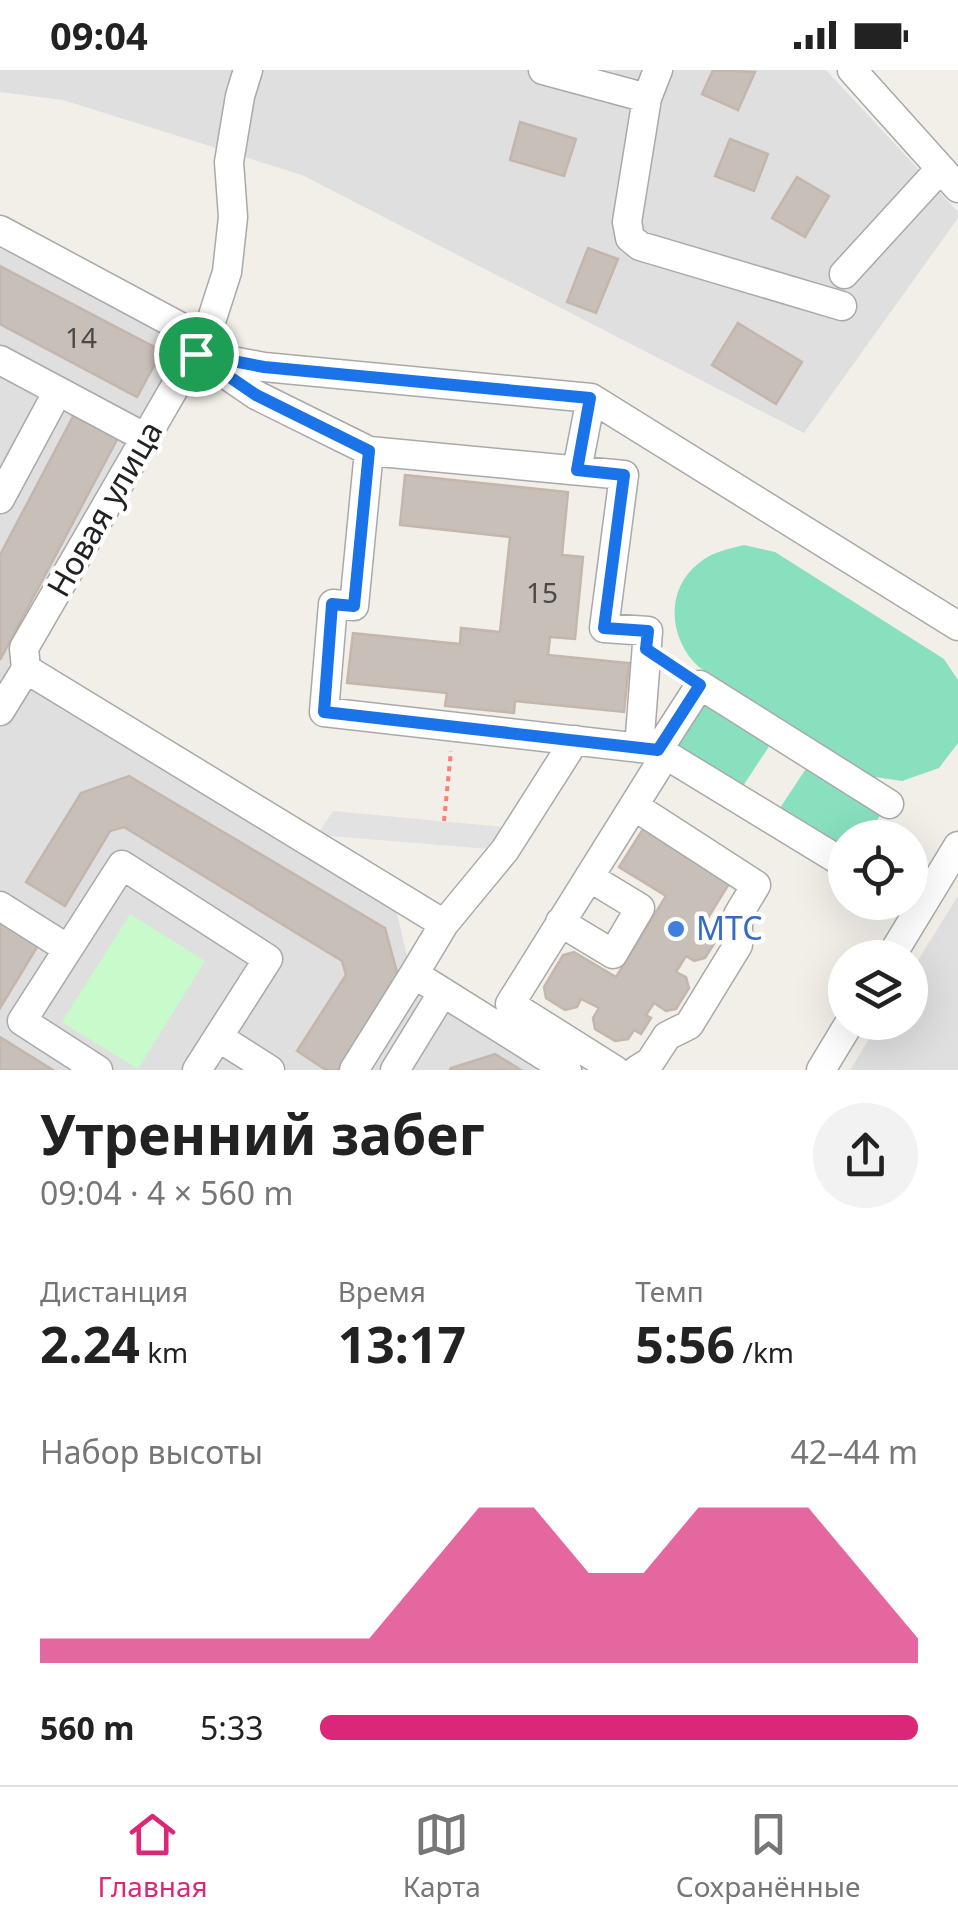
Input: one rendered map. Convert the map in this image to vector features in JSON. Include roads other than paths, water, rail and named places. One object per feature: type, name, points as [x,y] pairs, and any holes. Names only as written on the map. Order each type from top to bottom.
[{"type":"street","name":"Новая улица","points":[[1,709],[26,669],[24,648],[200,346],[227,272],[233,218],[229,162],[248,70]]},
{"type":"street","points":[[542,70],[647,98]]},
{"type":"street","points":[[658,70],[647,98],[627,222],[630,238],[640,246],[676,258],[842,306]]},
{"type":"street","points":[[844,274],[949,179],[852,70]]},
{"type":"street","points":[[0,230],[200,346],[256,395],[369,451],[624,475],[604,628],[648,631],[654,750]]},
{"type":"street","points":[[200,346],[264,367],[590,398],[958,626]]},
{"type":"street","points":[[0,360],[146,438]]},
{"type":"street","points":[[0,499],[58,391]]},
{"type":"street","points":[[577,470],[590,398]]},
{"type":"street","points":[[369,451],[354,606],[332,604],[324,712],[654,750],[828,854]]},
{"type":"street","points":[[26,669],[444,924]]},
{"type":"street","points":[[616,1070],[510,1004],[634,806],[654,750],[700,685],[889,804]]},
{"type":"street","points":[[354,1070],[444,924],[505,850],[576,740]]},
{"type":"street","points":[[634,806],[756,885],[738,915],[738,945],[689,1025],[667,1036],[650,1062],[637,1070]]},
{"type":"street","points":[[928,886],[958,846]]},
{"type":"street","points":[[98,1070],[22,1021],[122,865],[268,959],[196,1070]]},
{"type":"street","points":[[560,922],[613,954],[640,908],[589,877]]},
{"type":"street","points":[[0,906],[68,949]]},
{"type":"street","points":[[414,974],[567,1070]]},
{"type":"street","points":[[394,1070],[443,992]]},
{"type":"street","points":[[218,1037],[270,1070]]},
{"type":"street","points":[[821,1070],[839,1040]]},
{"type":"place","name":"МТС","points":[[676,929]]}]
